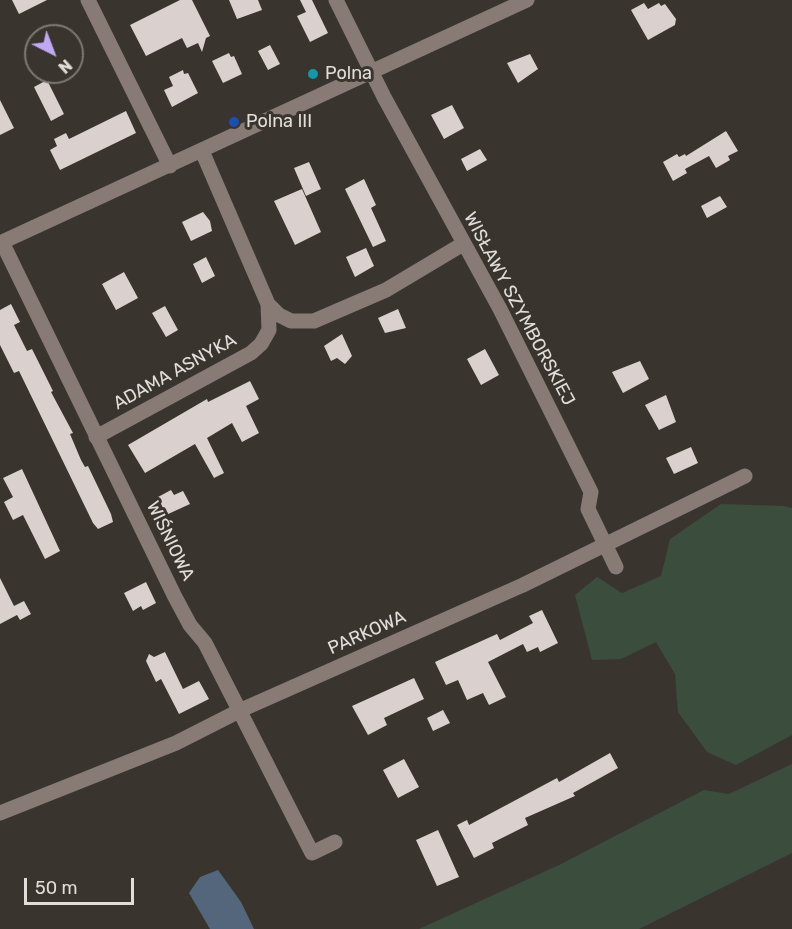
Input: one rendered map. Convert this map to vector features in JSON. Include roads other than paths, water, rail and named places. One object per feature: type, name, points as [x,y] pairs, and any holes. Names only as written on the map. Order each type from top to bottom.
[{"type":"street","points":[[88,0],[170,166]]},
{"type":"street","name":"WISŁAWY SZYMBORSKIEJ","points":[[336,0],[372,73],[500,309],[591,492],[588,508],[616,567]]},
{"type":"street","points":[[1,242],[527,0]]},
{"type":"street","points":[[202,151],[268,304],[279,315],[291,321],[314,321],[386,290],[463,244]]},
{"type":"street","name":"WIŚNIOWA","points":[[1,242],[185,615],[205,643],[241,710],[312,853],[335,842]]},
{"type":"street","name":"ADAMA ASNYKA","points":[[96,437],[256,350],[271,324],[268,304]]},
{"type":"street","name":"PARKOWA","points":[[0,813],[176,742],[241,710],[524,585],[745,476]]},
{"type":"water","points":[[218,870],[241,902],[254,929],[210,929],[189,893],[200,877]]},
{"type":"place","name":"Polna","points":[[313,74]]},
{"type":"place","name":"Polna III","points":[[234,122]]}]
